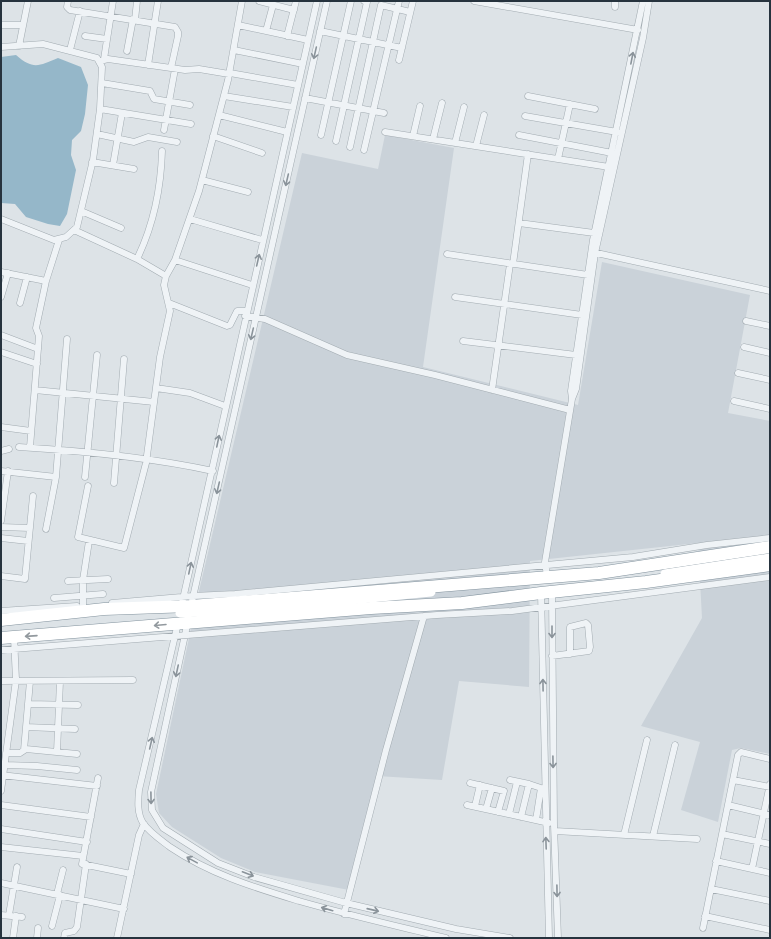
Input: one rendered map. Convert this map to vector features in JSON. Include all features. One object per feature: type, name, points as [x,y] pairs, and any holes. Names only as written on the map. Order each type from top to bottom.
[{"type":"highway","points":[[1,638],[15,643],[185,611],[421,588],[546,571],[600,573],[770,547]]},
{"type":"highway","points":[[1,620],[104,609],[185,611],[372,608],[462,603],[646,582],[770,565]]},
{"type":"main road","points":[[185,611],[259,609],[471,588],[598,578],[770,553]]},
{"type":"main road","points":[[185,611],[482,596],[599,583],[770,558]]},
{"type":"street","points":[[19,46],[28,1]]},
{"type":"street","points":[[68,1],[68,9],[172,26],[177,30],[178,36],[164,130]]},
{"type":"street","points":[[30,447],[40,336],[36,328],[46,281],[59,240],[74,230],[81,211],[97,134],[102,83],[102,60],[113,1]]},
{"type":"street","points":[[127,51],[137,1]]},
{"type":"street","points":[[148,65],[158,1]]},
{"type":"street","points":[[88,486],[78,534],[81,539],[124,548],[146,459],[156,388],[170,311],[164,286],[166,276],[176,260],[202,180],[229,74],[242,1]]},
{"type":"street","points":[[259,1],[277,4],[294,10]]},
{"type":"street","points":[[287,36],[296,1]]},
{"type":"street","points":[[317,1],[211,471],[185,611],[184,636],[150,797],[152,810],[163,828],[218,863],[254,877],[346,903],[482,936],[510,938]]},
{"type":"street","points":[[327,1],[221,473],[185,611],[174,637],[139,790],[139,810],[144,824],[158,838],[183,856],[214,872],[252,887],[344,914],[446,938]]},
{"type":"street","points":[[321,135],[351,1]]},
{"type":"street","points":[[336,141],[345,105],[366,1],[410,12]]},
{"type":"street","points":[[364,150],[399,1]]},
{"type":"street","points":[[399,60],[413,1]]},
{"type":"street","points":[[474,1],[506,4],[638,30]]},
{"type":"street","points":[[644,1],[617,132],[594,233],[576,389],[570,410],[546,571],[707,545],[770,538]]},
{"type":"street","points":[[572,399],[571,391],[588,275],[643,38],[649,1]]},
{"type":"street","points":[[266,32],[277,4]]},
{"type":"street","points":[[350,147],[381,5]]},
{"type":"street","points":[[70,50],[80,11]]},
{"type":"street","points":[[313,22],[322,24]]},
{"type":"street","points":[[1,25],[23,25]]},
{"type":"street","points":[[238,25],[308,40]]},
{"type":"street","points":[[320,31],[402,48]]},
{"type":"street","points":[[85,36],[107,39]]},
{"type":"street","points":[[1,47],[43,44],[70,50],[102,60],[173,68],[199,69],[298,85]]},
{"type":"street","points":[[234,50],[303,64]]},
{"type":"street","points":[[102,83],[150,91],[153,98],[190,105]]},
{"type":"street","points":[[224,96],[293,107]]},
{"type":"street","points":[[528,96],[595,109]]},
{"type":"street","points":[[305,98],[384,113]]},
{"type":"street","points":[[433,139],[442,103]]},
{"type":"street","points":[[558,159],[570,104]]},
{"type":"street","points":[[413,136],[420,106]]},
{"type":"street","points":[[455,143],[464,107]]},
{"type":"street","points":[[100,109],[191,124]]},
{"type":"street","points":[[113,165],[122,113]]},
{"type":"street","points":[[219,115],[287,132]]},
{"type":"street","points":[[476,146],[484,115]]},
{"type":"street","points":[[525,116],[617,132]]},
{"type":"street","points":[[385,132],[609,167]]},
{"type":"street","points":[[97,134],[137,142],[148,137],[177,142]]},
{"type":"street","points":[[519,135],[612,153]]},
{"type":"street","points":[[214,136],[262,153]]},
{"type":"street","points":[[137,259],[146,240],[157,194],[162,151]]},
{"type":"street","points":[[492,390],[519,223],[528,154]]},
{"type":"street","points":[[92,162],[134,169]]},
{"type":"street","points":[[202,180],[248,192]]},
{"type":"street","points":[[81,211],[121,228]]},
{"type":"street","points":[[1,219],[48,238],[59,240]]},
{"type":"street","points":[[190,219],[262,240]]},
{"type":"street","points":[[519,223],[594,233]]},
{"type":"street","points":[[74,230],[137,259],[166,276]]},
{"type":"street","points":[[593,252],[770,291]]},
{"type":"street","points":[[447,254],[588,275]]},
{"type":"street","points":[[176,260],[252,285]]},
{"type":"street","points":[[1,272],[46,281]]},
{"type":"street","points":[[1,297],[8,273]]},
{"type":"street","points":[[20,303],[27,277]]},
{"type":"street","points":[[455,297],[582,315]]},
{"type":"street","points":[[169,303],[227,326],[230,325],[237,311],[256,318],[265,319],[347,355],[570,410]]},
{"type":"street","points":[[746,321],[770,326]]},
{"type":"street","points":[[1,335],[38,349]]},
{"type":"street","points":[[46,529],[56,477],[67,339]]},
{"type":"street","points":[[463,341],[576,355]]},
{"type":"street","points":[[744,347],[770,353]]},
{"type":"street","points":[[1,352],[37,364]]},
{"type":"street","points":[[85,477],[97,355]]},
{"type":"street","points":[[114,483],[124,359]]},
{"type":"street","points":[[738,373],[770,380]]},
{"type":"street","points":[[156,388],[190,393],[225,406]]},
{"type":"street","points":[[35,390],[154,402]]},
{"type":"street","points":[[734,401],[770,409]]},
{"type":"street","points":[[1,427],[31,431]]},
{"type":"street","points":[[19,447],[87,451],[146,459],[221,473]]},
{"type":"street","points":[[1,451],[9,449]]},
{"type":"street","points":[[1,471],[56,477]]},
{"type":"street","points":[[1,521],[8,472]]},
{"type":"street","points":[[1,576],[25,579],[33,496]]},
{"type":"street","points":[[1,527],[30,528]]},
{"type":"street","points":[[1,538],[28,541]]},
{"type":"street","points":[[83,606],[83,580],[89,540]]},
{"type":"street","points":[[1,650],[15,643],[174,637],[424,616],[484,613],[552,606],[770,577]]},
{"type":"street","points":[[68,581],[108,579]]},
{"type":"street","points":[[547,593],[552,606],[558,938]]},
{"type":"street","points":[[547,593],[541,607],[549,938]]},
{"type":"street","points":[[54,598],[103,594]]},
{"type":"street","points":[[1,611],[83,606],[185,611]]},
{"type":"street","points":[[344,914],[384,757],[424,616]]},
{"type":"street","points":[[552,656],[570,654],[590,649],[590,626],[588,624],[579,624],[570,627],[570,654]]},
{"type":"street","points":[[1,791],[5,750],[16,680],[15,643]]},
{"type":"street","points":[[1,681],[16,680],[60,682],[133,680]]},
{"type":"street","points":[[5,750],[20,754],[24,750],[30,681]]},
{"type":"street","points":[[57,752],[60,682]]},
{"type":"street","points":[[160,701],[170,703]]},
{"type":"street","points":[[28,704],[78,705]]},
{"type":"street","points":[[543,710],[553,709]]},
{"type":"street","points":[[26,727],[75,729]]},
{"type":"street","points":[[624,835],[647,740]]},
{"type":"street","points":[[653,836],[675,745]]},
{"type":"street","points":[[24,750],[77,754]]},
{"type":"street","points":[[703,928],[738,755],[741,752],[770,759]]},
{"type":"street","points":[[4,765],[37,766],[77,770]]},
{"type":"street","points":[[2,776],[97,786]]},
{"type":"street","points":[[98,778],[82,864],[131,874]]},
{"type":"street","points":[[510,780],[541,788],[536,820]]},
{"type":"street","points":[[733,780],[770,786],[767,814],[758,841],[752,869]]},
{"type":"street","points":[[470,782],[504,790],[498,812]]},
{"type":"street","points":[[509,814],[517,782]]},
{"type":"street","points":[[521,817],[529,784]]},
{"type":"street","points":[[475,806],[480,785]]},
{"type":"street","points":[[486,809],[492,788]]},
{"type":"street","points":[[1,805],[91,817]]},
{"type":"street","points":[[467,805],[536,820],[555,828],[624,835],[697,839]]},
{"type":"street","points":[[728,805],[767,814]]},
{"type":"street","points":[[117,938],[139,835],[144,824]]},
{"type":"street","points":[[1,830],[87,842]]},
{"type":"street","points":[[722,834],[770,844]]},
{"type":"street","points":[[1,847],[84,856]]},
{"type":"street","points":[[716,861],[770,873]]},
{"type":"street","points":[[64,938],[65,933],[76,930],[86,864]]},
{"type":"street","points":[[9,915],[17,867]]},
{"type":"street","points":[[52,926],[63,870]]},
{"type":"street","points":[[1,883],[124,909]]},
{"type":"street","points":[[711,889],[770,901]]},
{"type":"street","points":[[1,915],[19,917],[13,938]]},
{"type":"street","points":[[705,916],[770,930]]},
{"type":"street","points":[[37,938],[38,928]]},
{"type":"shaded area","points":[[385,135],[454,148],[423,367],[578,405],[602,262],[750,295],[728,413],[770,421],[770,754],[741,748],[732,750],[718,822],[681,810],[700,742],[641,726],[702,618],[698,543],[530,561],[529,687],[459,681],[442,780],[377,776],[349,890],[255,872],[221,858],[172,827],[159,813],[156,794],[199,591],[302,153],[378,169]]},
{"type":"water","points":[[16,55],[32,65],[41,65],[58,58],[81,67],[88,85],[85,114],[81,131],[72,140],[71,155],[76,170],[67,214],[60,226],[26,217],[15,204],[1,203],[1,57]]}]
